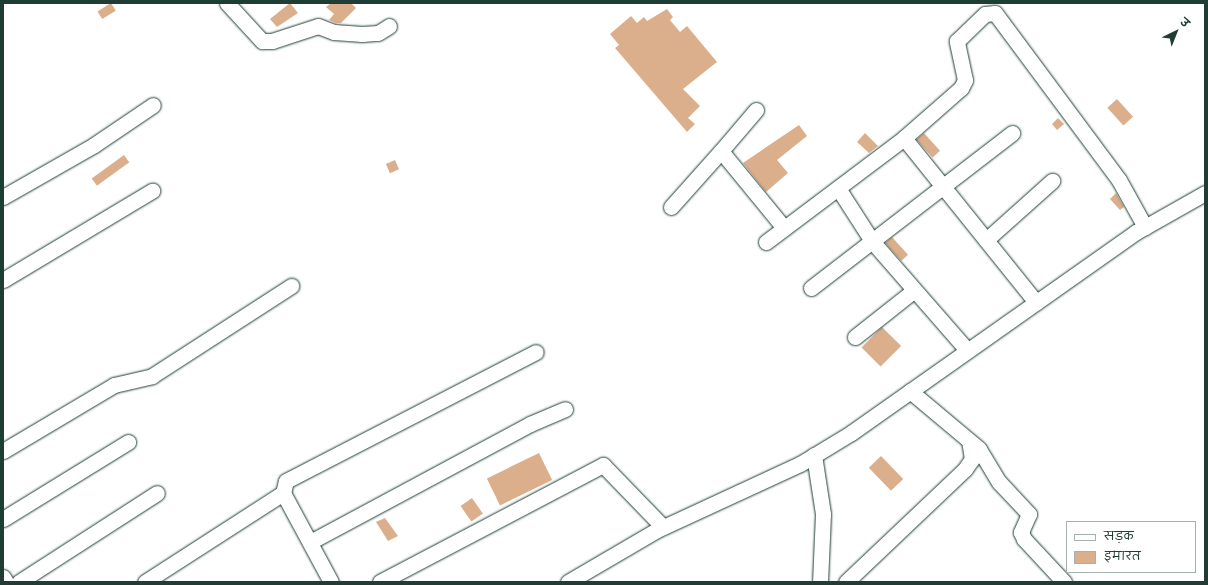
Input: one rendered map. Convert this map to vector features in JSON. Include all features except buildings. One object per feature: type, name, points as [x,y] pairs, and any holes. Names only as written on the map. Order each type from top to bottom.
[{"type":"street","points":[[227,3],[262,40],[272,41],[318,26],[334,32],[362,34],[378,33],[389,26]]},
{"type":"street","points":[[766,242],[904,138],[961,88],[965,80],[957,42],[984,14],[995,13],[1119,180],[1145,227]]},
{"type":"street","points":[[3,197],[94,145],[154,104]]},
{"type":"street","points":[[670,207],[756,110]]},
{"type":"street","points":[[811,288],[1012,133]]},
{"type":"street","points":[[904,138],[1036,302]]},
{"type":"street","points":[[721,151],[784,228]]},
{"type":"street","points":[[986,240],[1052,181]]},
{"type":"street","points":[[838,188],[872,241],[913,290],[967,350]]},
{"type":"street","points":[[3,280],[152,191]]},
{"type":"street","points":[[568,582],[662,528],[814,455],[910,391],[1145,227],[1205,193]]},
{"type":"street","points":[[3,451],[114,385],[152,376],[291,286]]},
{"type":"street","points":[[855,337],[913,290]]},
{"type":"street","points":[[331,582],[283,493],[283,486],[294,475],[536,352]]},
{"type":"street","points":[[910,391],[969,441],[1029,514],[1021,532],[1024,539],[1064,582]]},
{"type":"street","points":[[310,542],[530,424],[565,409]]},
{"type":"street","points":[[846,582],[965,469],[972,459],[969,441]]},
{"type":"street","points":[[3,519],[128,442]]},
{"type":"street","points":[[814,455],[823,514],[820,582]]},
{"type":"street","points":[[380,582],[604,465],[662,528]]},
{"type":"street","points":[[19,582],[157,493]]},
{"type":"street","points":[[145,582],[283,493]]},
{"type":"street","points":[[3,577],[6,582]]}]
